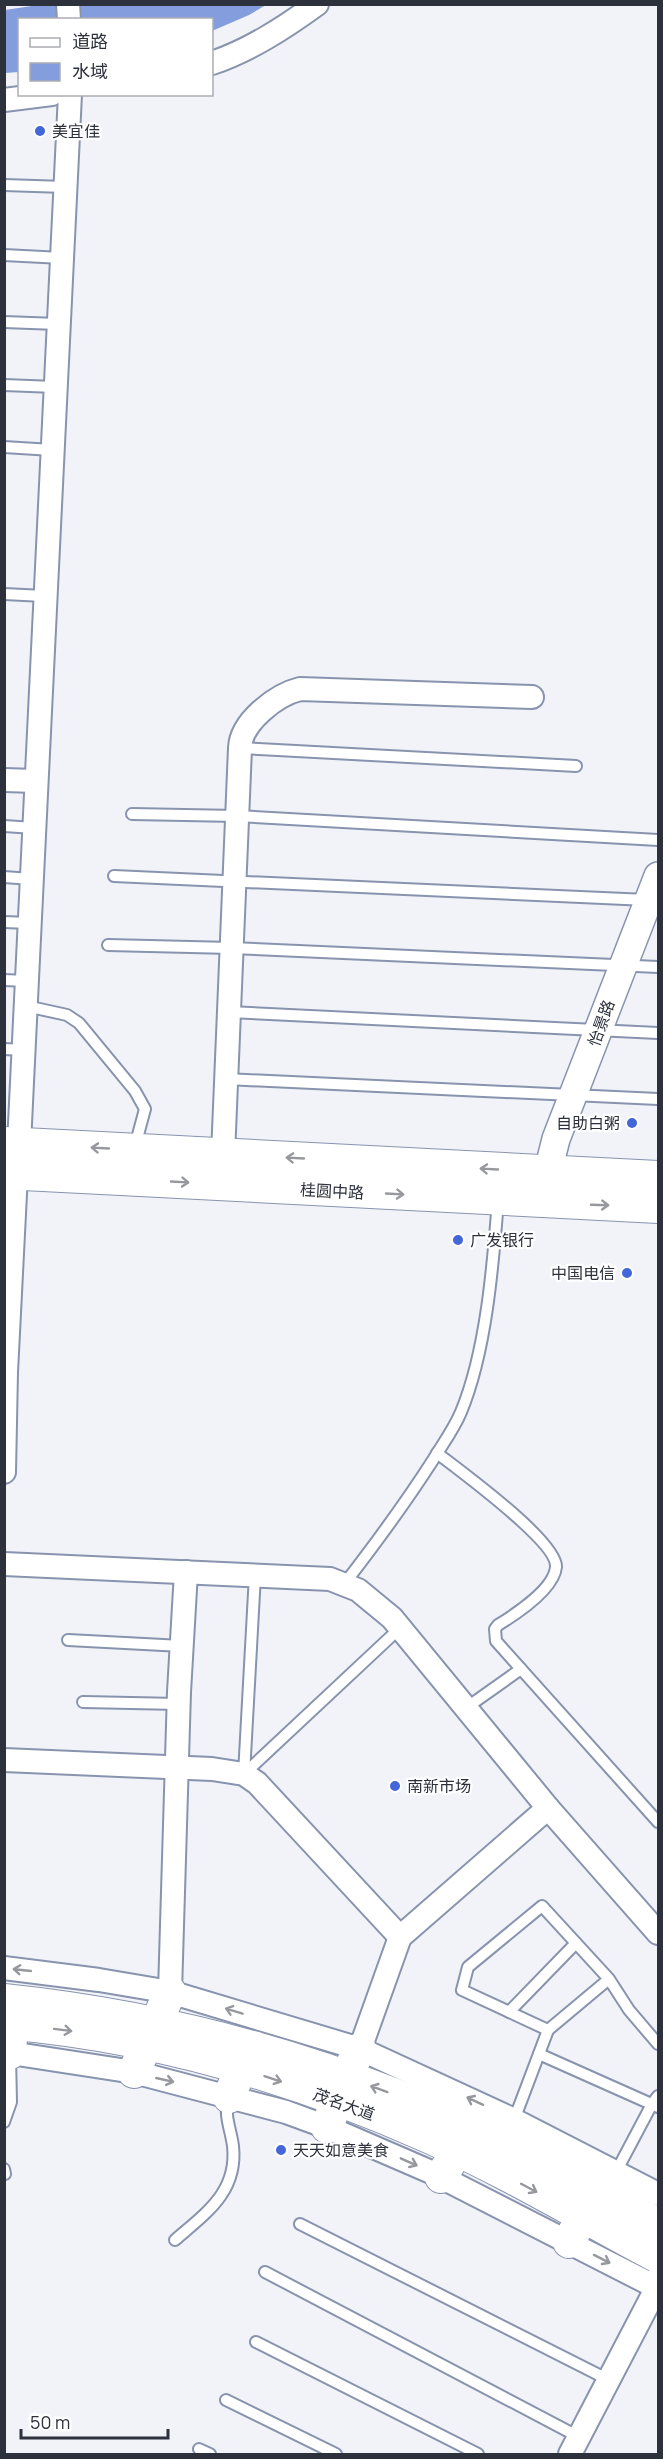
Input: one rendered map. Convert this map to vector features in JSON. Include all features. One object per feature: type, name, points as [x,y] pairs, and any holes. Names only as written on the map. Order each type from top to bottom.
[{"type":"main road","name":"桂圆中路","points":[[11,1159],[134,1150],[658,1177]]},
{"type":"main road","name":"桂圆中路","points":[[11,1159],[498,1200],[658,1208]]},
{"type":"main road","points":[[542,1202],[548,1171]]},
{"type":"main road","points":[[146,2047],[170,1992]]},
{"type":"main road","name":"茂名大道","points":[[7,2030],[76,2032],[146,2047],[258,2059],[343,2088],[405,2098],[505,2145],[658,2224]]},
{"type":"main road","name":"茂名大道","points":[[258,2059],[343,2088],[394,2122],[449,2164],[505,2145]]},
{"type":"main road","name":"茂名大道","points":[[505,2145],[576,2230],[658,2279]]},
{"type":"street","points":[[213,63],[232,56],[281,30],[317,4]]},
{"type":"street","points":[[4,100],[36,96]]},
{"type":"street","points":[[4,1472],[14,1049],[26,1006],[16,980],[30,923],[70,96]]},
{"type":"street","points":[[223,1155],[242,735],[260,714],[279,699],[300,689],[532,697]]},
{"type":"street","points":[[4,780],[36,781]]},
{"type":"street","name":"怡景路","points":[[548,1171],[556,1140],[576,1094],[622,965],[656,892]]},
{"type":"street","points":[[4,1564],[330,1579],[358,1590],[392,1618],[548,1808],[658,1933]]},
{"type":"street","points":[[170,1992],[179,1704],[186,1572]]},
{"type":"street","points":[[4,1760],[178,1767],[244,1774],[257,1783],[400,1937]]},
{"type":"street","points":[[343,2088],[400,1937],[548,1808]]},
{"type":"street","points":[[4,1968],[170,1992],[258,2059]]},
{"type":"street","points":[[505,2145],[616,2172],[658,2194]]},
{"type":"street","points":[[449,2164],[576,2230]]},
{"type":"street","points":[[574,2446],[658,2279]]},
{"type":"lane","points":[[4,185],[65,187]]},
{"type":"lane","points":[[4,255],[62,258]]},
{"type":"lane","points":[[4,322],[58,324]]},
{"type":"lane","points":[[4,385],[55,387]]},
{"type":"lane","points":[[4,447],[52,450]]},
{"type":"lane","points":[[4,594],[44,596]]},
{"type":"lane","points":[[240,748],[576,766]]},
{"type":"lane","points":[[132,814],[237,816],[658,840]]},
{"type":"lane","points":[[4,826],[34,828]]},
{"type":"lane","points":[[114,876],[656,892]]},
{"type":"lane","points":[[4,878],[32,879]]},
{"type":"lane","points":[[4,922],[30,923]]},
{"type":"lane","points":[[108,945],[231,948],[658,967]]},
{"type":"lane","points":[[26,1006],[61,1013],[79,1023],[135,1091],[145,1109],[134,1150]]},
{"type":"lane","points":[[229,1012],[658,1032]]},
{"type":"lane","points":[[226,1079],[658,1099]]},
{"type":"lane","points":[[345,1583],[401,1510],[461,1413],[473,1377],[492,1269],[498,1200]]},
{"type":"lane","points":[[437,1453],[503,1505],[548,1547],[557,1564],[554,1577],[542,1592],[495,1629],[496,1641],[658,1822]]},
{"type":"lane","points":[[244,1774],[255,1575]]},
{"type":"lane","points":[[244,1774],[400,1628]]},
{"type":"lane","points":[[68,1640],[183,1646]]},
{"type":"lane","points":[[466,1708],[521,1669]]},
{"type":"lane","points":[[83,1702],[179,1704]]},
{"type":"lane","points":[[548,2030],[462,1990],[468,1967],[542,1906],[609,1979],[630,2010],[658,2044]]},
{"type":"lane","points":[[509,2012],[576,1943]]},
{"type":"lane","points":[[505,2145],[548,2030],[609,1979]]},
{"type":"lane","points":[[4,2122],[11,2102],[7,2030]]},
{"type":"lane","points":[[538,2054],[656,2102],[616,2172]]},
{"type":"lane","points":[[175,2240],[211,2209],[230,2184],[233,2146],[226,2109],[258,2059]]},
{"type":"lane","points":[[300,2224],[609,2380]]},
{"type":"lane","points":[[265,2272],[574,2446]]},
{"type":"lane","points":[[256,2342],[478,2454]]},
{"type":"lane","points":[[226,2400],[336,2454]]},
{"type":"lane","points":[[199,2449],[210,2454]]},
{"type":"water","points":[[45,4],[266,5],[213,31],[213,18],[18,18],[18,72],[5,73],[5,10]]},
{"type":"place","name":"美宜佳","points":[[40,131]]},
{"type":"place","name":"自助白粥","points":[[632,1123]]},
{"type":"place","name":"广发银行","points":[[458,1240]]},
{"type":"place","name":"中国电信","points":[[627,1273]]},
{"type":"place","name":"南新市场","points":[[395,1786]]},
{"type":"place","name":"天天如意美食","points":[[281,2150]]}]
